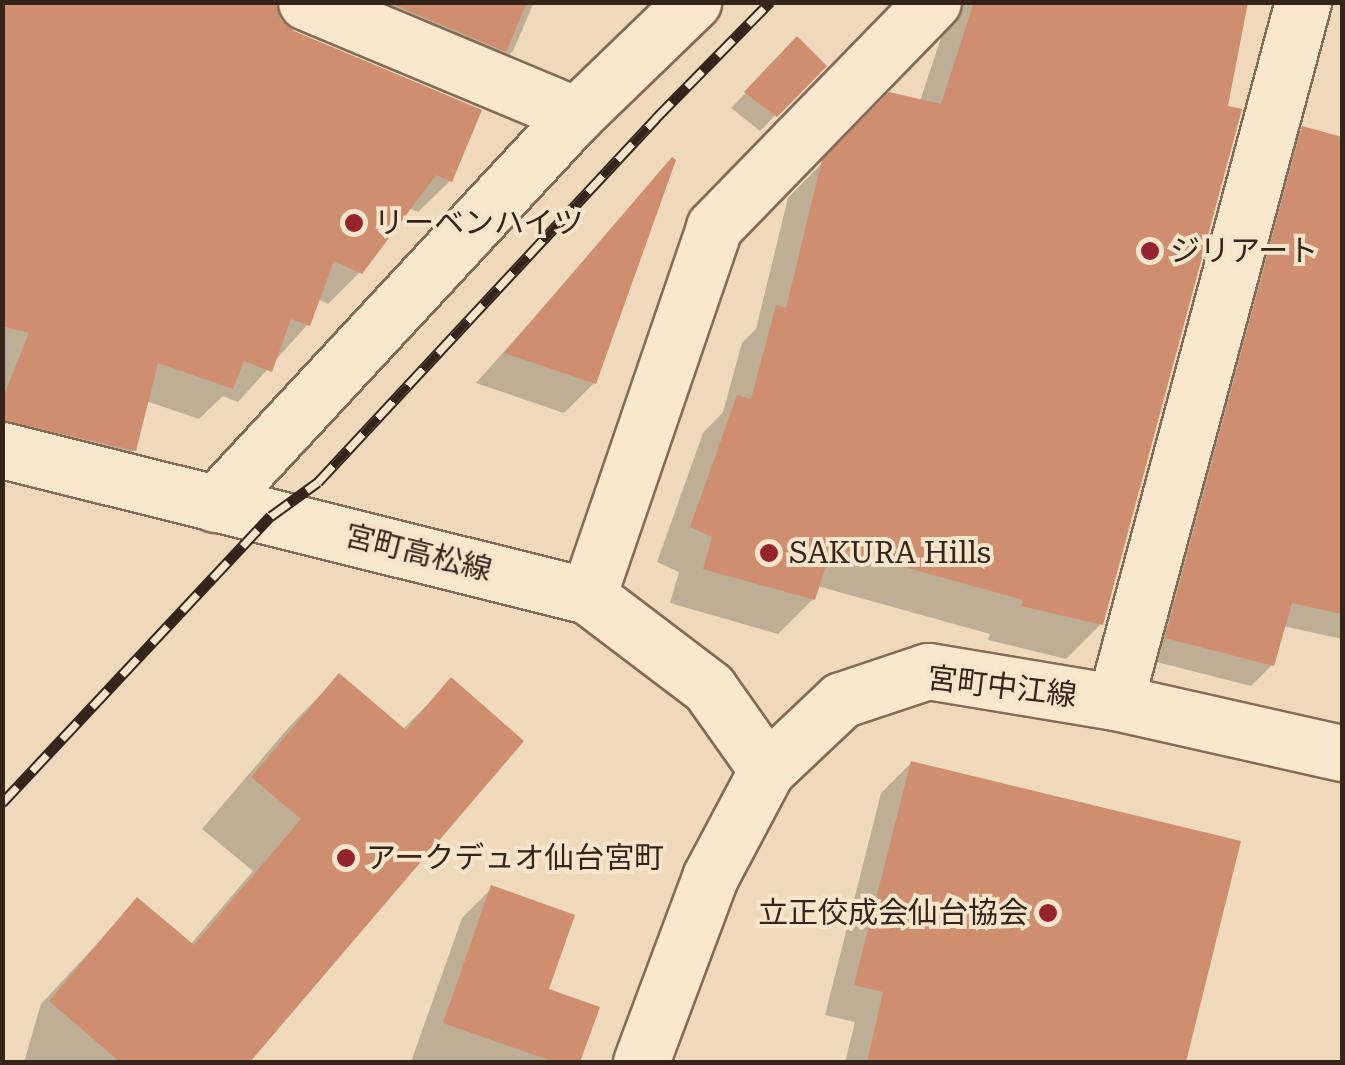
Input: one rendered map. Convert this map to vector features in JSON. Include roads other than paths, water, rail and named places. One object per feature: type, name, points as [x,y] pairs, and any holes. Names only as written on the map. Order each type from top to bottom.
[{"type":"street","points":[[306,2],[576,116]]},
{"type":"street","points":[[215,504],[576,116],[693,2]]},
{"type":"street","points":[[588,596],[714,227],[933,2]]},
{"type":"street","points":[[1115,702],[1303,2]]},
{"type":"street","name":"宮町高松線","points":[[2,450],[588,596],[708,688],[767,770]]},
{"type":"street","name":"宮町中江線","points":[[641,1062],[710,876],[767,770],[841,700],[928,671],[1115,702],[1342,752]]},
{"type":"railway","points":[[2,803],[271,516],[318,482],[656,118],[770,2]]},
{"type":"place","name":"リーベンハイツ","points":[[354,223]]},
{"type":"place","name":"ジリアート","points":[[1150,251]]},
{"type":"place","name":"SAKURA Hills","points":[[769,553]]},
{"type":"place","name":"アークデュオ仙台宮町","points":[[346,858]]},
{"type":"place","name":"立正佼成会仙台協会","points":[[1048,913]]}]
